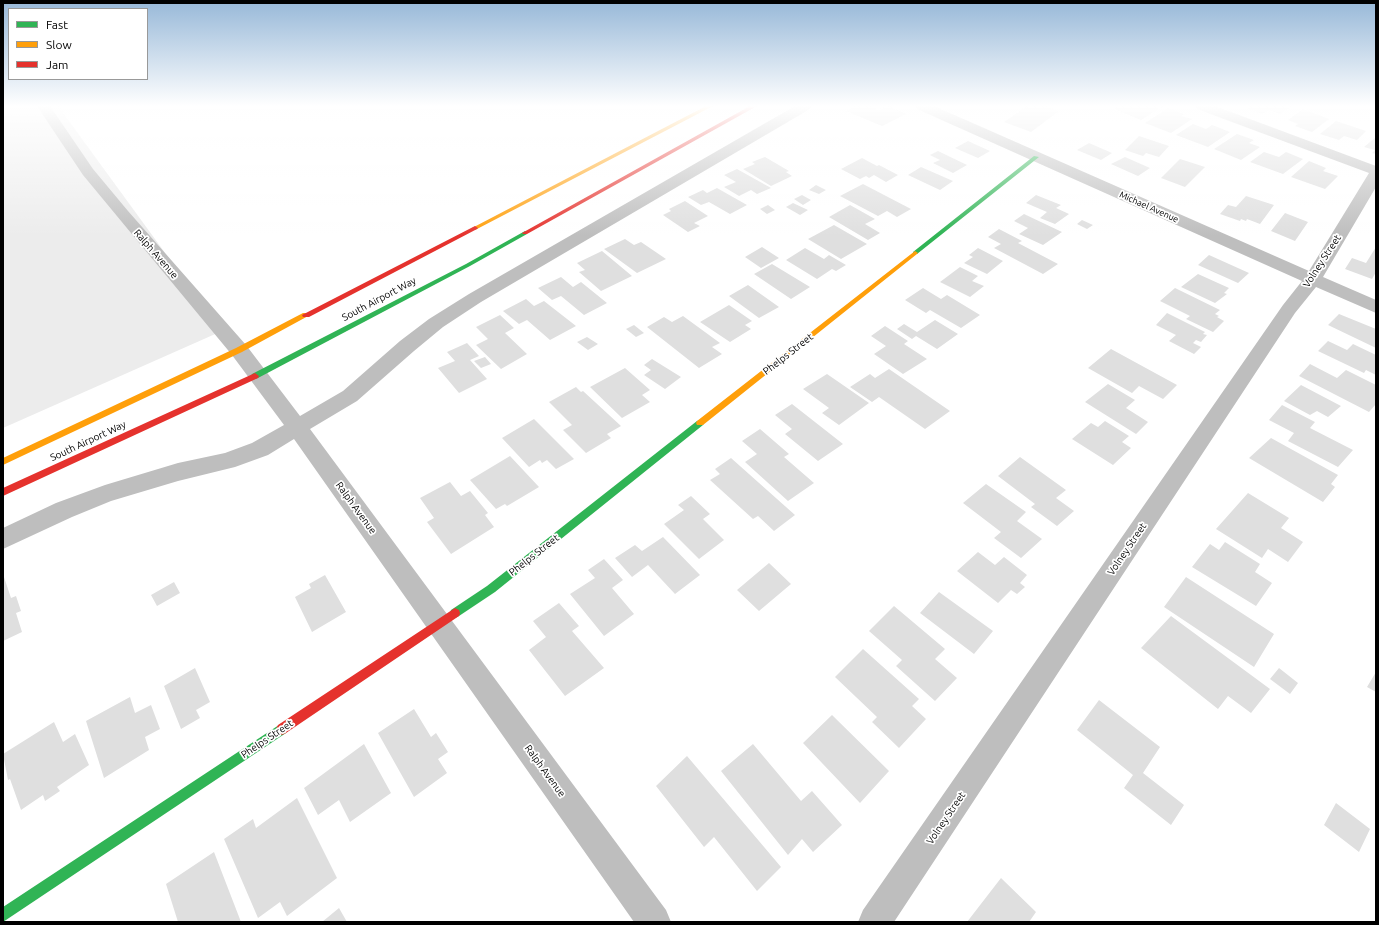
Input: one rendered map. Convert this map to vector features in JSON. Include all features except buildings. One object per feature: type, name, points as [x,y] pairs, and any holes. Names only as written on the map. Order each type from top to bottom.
[{"type":"main road","name":"South Airport Way","points":[[3,462],[239,350],[626,149]]},
{"type":"main road","name":"South Airport Way","points":[[3,492],[258,375],[468,265],[677,149]]},
{"type":"main road","name":"Phelps Street","points":[[3,914],[491,589],[1036,157]]},
{"type":"street","name":"Ralph Avenue","points":[[72,149],[88,172],[122,214],[239,350],[298,428],[654,922]]},
{"type":"street","points":[[3,538],[64,510],[105,494],[164,476],[226,461],[240,456],[260,448],[298,428],[350,396],[407,346],[436,323],[475,298],[731,149]]},
{"type":"street","name":"Michael Avenue","points":[[1018,149],[1376,307]]},
{"type":"street","points":[[1318,149],[1376,171]]},
{"type":"street","name":"Volney Street","points":[[875,922],[1289,309],[1313,279],[1376,174]]},
{"type":"shaded area","points":[[3,149],[89,149],[222,331],[3,428]]},
{"type":"traffic: fast","points":[[915,253],[1036,157]]},
{"type":"traffic: fast","points":[[255,376],[468,265],[525,233]]},
{"type":"traffic: fast","points":[[455,613],[491,589],[700,423]]},
{"type":"traffic: fast","points":[[3,915],[282,729]]},
{"type":"traffic: slow","points":[[475,228],[627,149]]},
{"type":"traffic: slow","points":[[700,423],[915,253]]},
{"type":"traffic: slow","points":[[3,462],[239,350],[306,315]]},
{"type":"traffic: jam","points":[[525,233],[677,149]]},
{"type":"traffic: jam","points":[[306,315],[475,228]]},
{"type":"traffic: jam","points":[[3,492],[255,376]]},
{"type":"traffic: jam","points":[[282,729],[455,613]]}]
